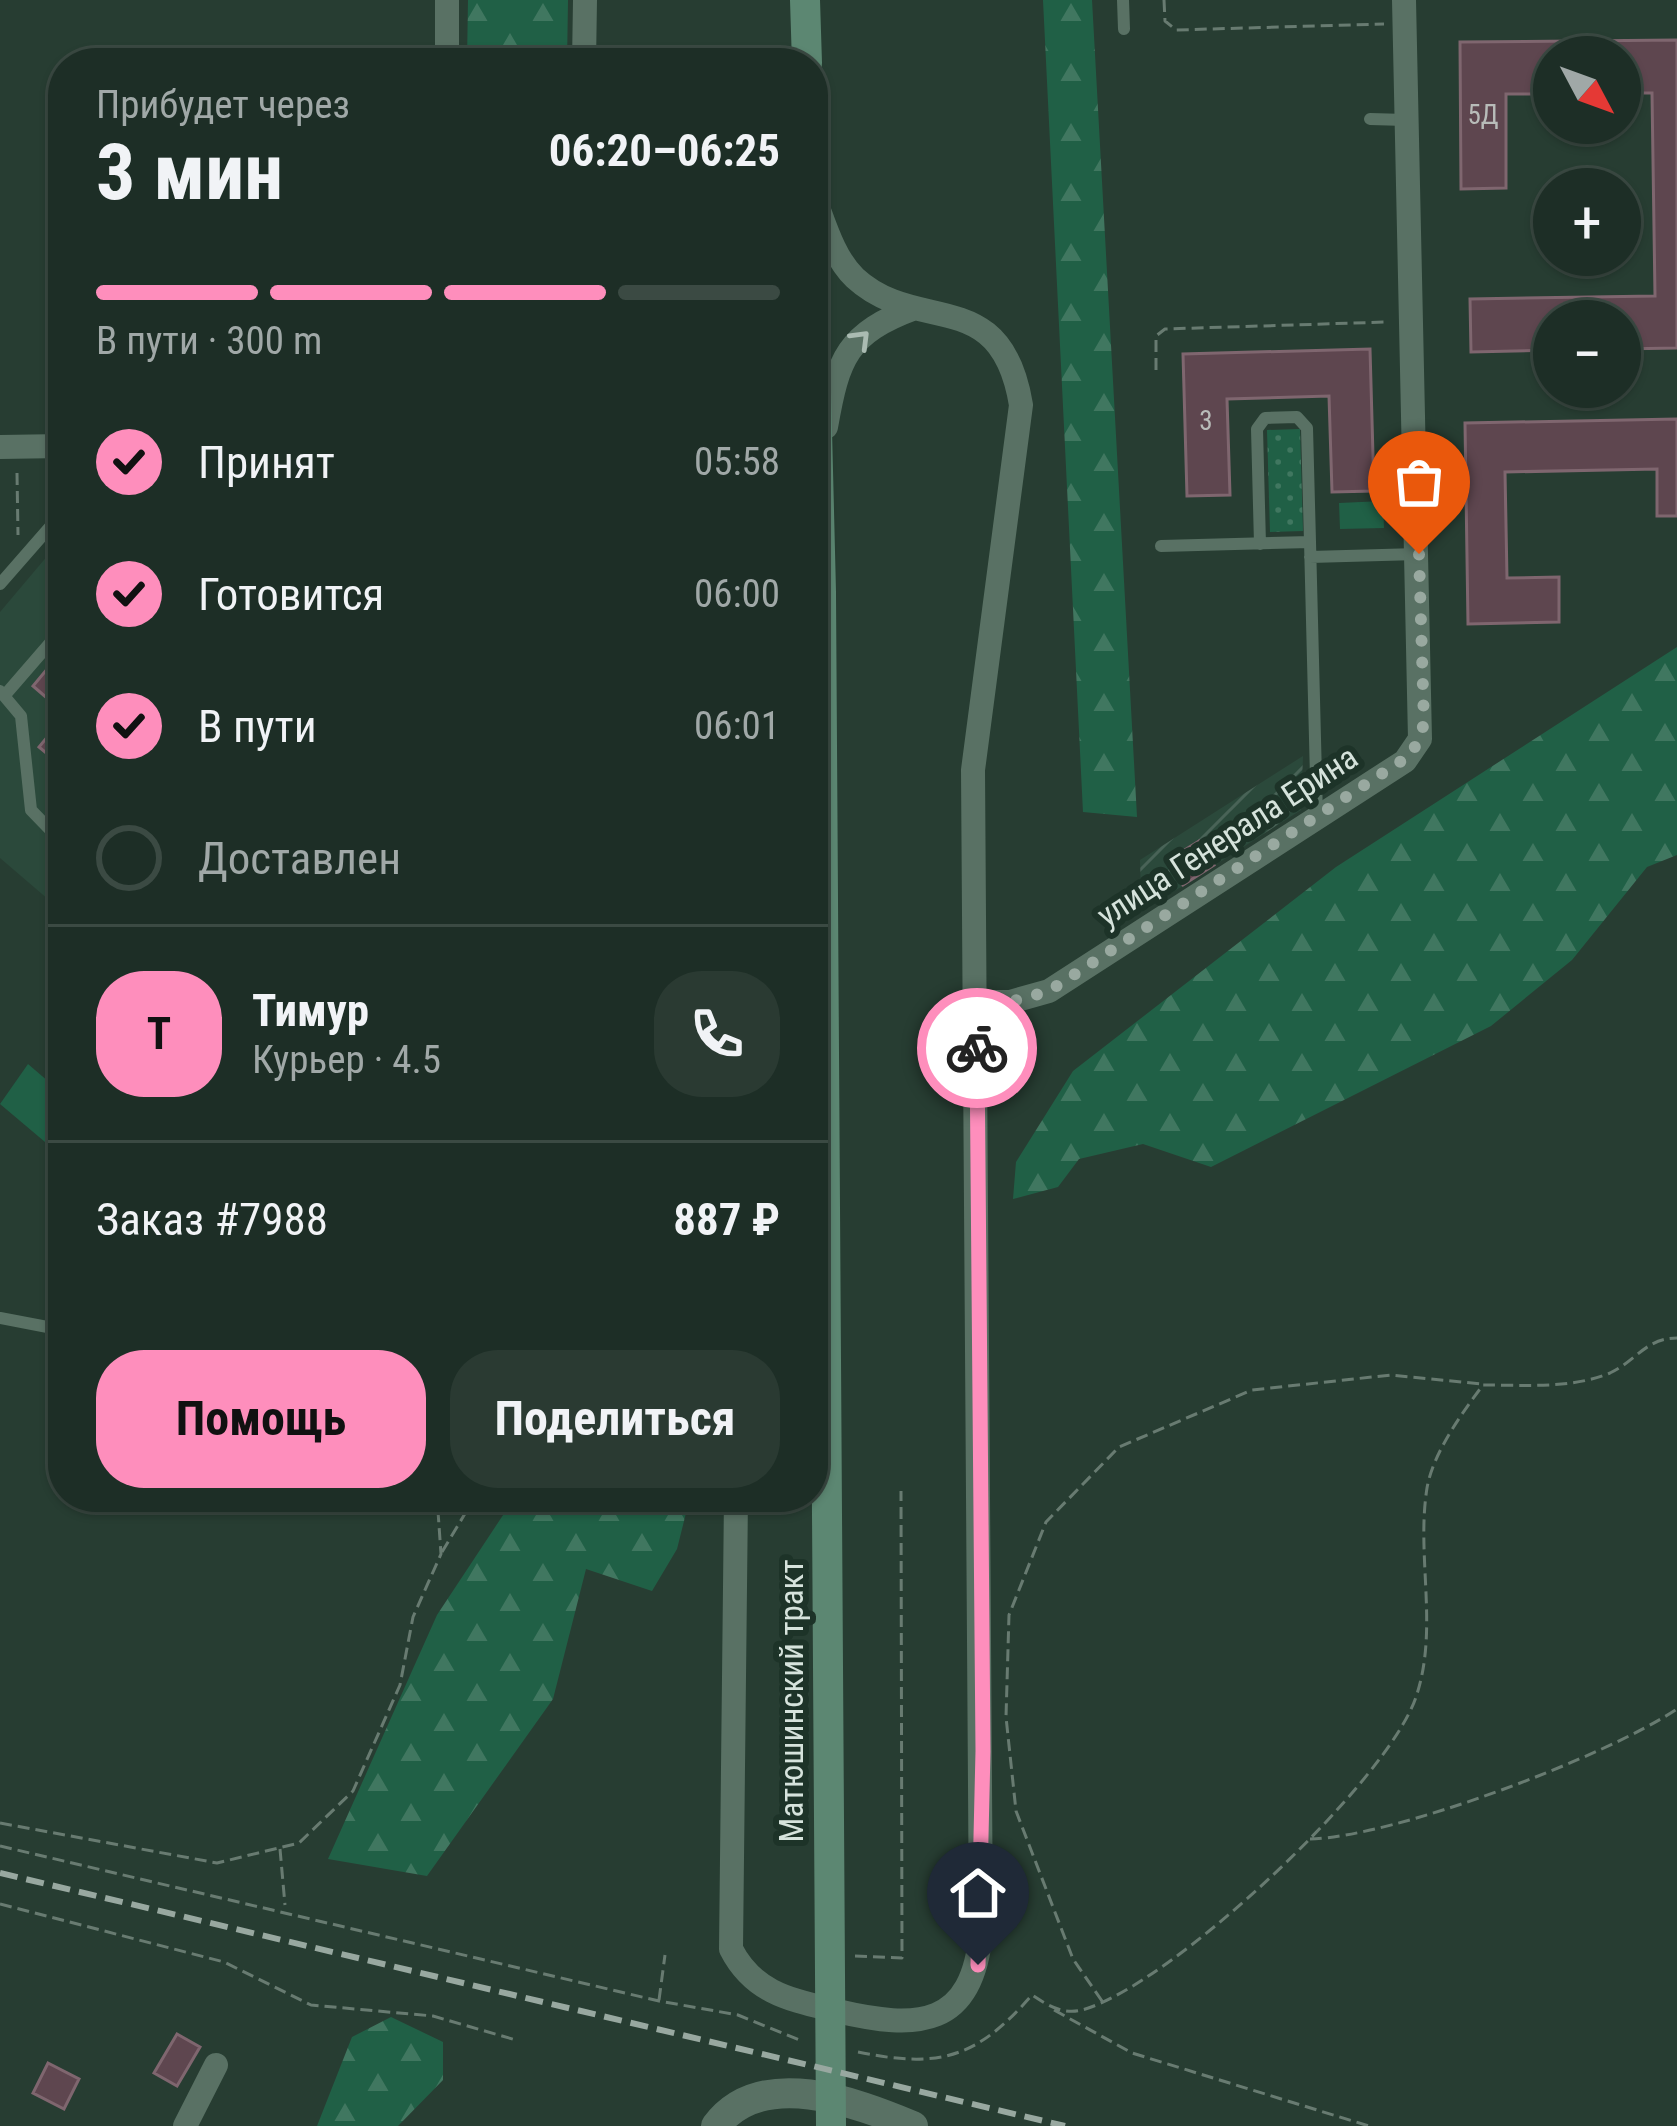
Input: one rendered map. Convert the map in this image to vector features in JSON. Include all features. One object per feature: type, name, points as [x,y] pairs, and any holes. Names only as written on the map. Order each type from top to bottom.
[{"type":"main road","points":[[805,0],[807,48]]},
{"type":"main road","name":"Матюшинский тракт","points":[[826,1512],[830,2126]]},
{"type":"street","points":[[446,48],[447,0]]},
{"type":"street","points":[[584,48],[586,0]]},
{"type":"street","name":"улица Генерала Ерина","points":[[976,1002],[1010,1002],[1049,991],[1405,761],[1420,739],[1404,12]]},
{"type":"street","points":[[736,1512],[731,1949],[751,1979],[784,1998],[884,2022],[923,2020],[941,2013],[970,1986],[981,1931],[974,770],[1021,405],[1016,378],[994,341],[957,315],[915,308],[875,292],[846,268],[828,228]]},
{"type":"street","points":[[828,414],[843,359],[868,328],[915,308]]},
{"type":"street","points":[[8,447],[48,446]]},
{"type":"street","points":[[185,2126],[216,2065]]},
{"type":"street","points":[[716,2126],[747,2099],[785,2091],[913,2126]]},
{"type":"lane","points":[[1123,0],[1124,29]]},
{"type":"lane","points":[[1370,119],[1407,120]]},
{"type":"lane","points":[[1260,544],[1257,429],[1265,418],[1298,417],[1307,428],[1317,817]]},
{"type":"lane","points":[[0,584],[48,529]]},
{"type":"lane","points":[[1161,547],[1260,544],[1419,554]]},
{"type":"lane","points":[[48,644],[3,693],[21,716],[29,806],[48,827]]},
{"type":"lane","points":[[0,1318],[48,1327]]},
{"type":"path","points":[[1164,0],[1165,20],[1176,30],[1404,12]]},
{"type":"path","points":[[1156,370],[1156,336],[1166,329],[1413,322]]},
{"type":"path","points":[[8,447],[18,563]]},
{"type":"path","points":[[1102,2001],[1073,1959],[1016,1811],[1006,1717],[1009,1615],[1046,1522],[1119,1447],[1252,1390],[1391,1375],[1483,1385],[1563,1383],[1610,1372],[1657,1338],[1677,1338]]},
{"type":"path","points":[[1052,2009],[1079,2011],[1178,1959],[1308,1839],[1391,1746],[1416,1697],[1429,1594],[1427,1484],[1460,1416],[1483,1385]]},
{"type":"path","points":[[829,1961],[902,1958],[901,1492]]},
{"type":"path","points":[[438,1512],[441,1554]]},
{"type":"path","points":[[0,1822],[217,1863],[299,1843],[352,1791],[400,1684],[413,1617],[466,1512]]},
{"type":"path","points":[[1308,1839],[1347,1838],[1526,1778],[1633,1738],[1677,1709]]},
{"type":"path","points":[[0,1846],[658,2001],[738,2015],[821,2045]]},
{"type":"path","points":[[280,1847],[286,1910]]},
{"type":"path","points":[[0,1904],[224,1962],[310,2005],[433,2016],[516,2040]]},
{"type":"path","points":[[658,2001],[665,1954]]},
{"type":"path","points":[[843,2049],[887,2058],[948,2060],[998,2034],[1032,1995],[1132,2053],[1369,2126]]},
{"type":"shaded area","points":[[48,555],[48,899],[0,858],[0,612]]},
{"type":"shaded area","points":[[1303,756],[1301,810],[1162,899],[1157,892],[1141,896],[1140,860]]},
{"type":"green space","points":[[468,0],[568,0],[567,48],[467,48]]},
{"type":"green space","points":[[1043,0],[1092,0],[1137,817],[1083,812]]},
{"type":"green space","points":[[1300,429],[1303,531],[1270,532],[1267,430]]},
{"type":"green space","points":[[1383,501],[1384,528],[1340,529],[1339,503]]},
{"type":"green space","points":[[1677,647],[1677,855],[1647,867],[1572,960],[1491,1026],[1211,1167],[1143,1144],[1079,1159],[1058,1187],[1013,1199],[1016,1162],[1073,1071],[1336,867]]},
{"type":"green space","points":[[28,1064],[48,1081],[48,1145],[0,1104]]},
{"type":"green space","points":[[505,1512],[686,1512],[677,1549],[652,1591],[586,1569],[553,1699],[427,1876],[328,1859],[437,1615]]},
{"type":"green space","points":[[391,2017],[443,2042],[443,2080],[398,2126],[317,2126],[352,2037]]},
{"type":"building","points":[[1641,40],[1677,40],[1677,348],[1641,349],[1641,300],[1533,300],[1533,351],[1471,352],[1470,299],[1655,296],[1652,93],[1641,93]]},
{"type":"building","points":[[1533,41],[1533,94],[1506,94],[1506,188],[1461,189],[1460,42]]},
{"type":"building","points":[[1370,349],[1374,491],[1332,492],[1329,396],[1227,399],[1230,495],[1187,496],[1183,354]]},
{"type":"building","points":[[1677,419],[1677,516],[1657,516],[1657,469],[1505,472],[1507,578],[1559,577],[1559,622],[1468,624],[1465,423]]},
{"type":"building","points":[[48,668],[48,699],[33,686]]},
{"type":"building","points":[[1199,841],[1214,865],[1183,885],[1167,861]]},
{"type":"building","points":[[177,2034],[200,2047],[177,2086],[154,2073]]},
{"type":"building","points":[[48,2063],[79,2079],[64,2109],[33,2093]]},
{"type":"railway","points":[[0,1873],[1065,2126]]},
{"type":"way so far","points":[[977,1048],[976,1002],[1010,1002],[1049,991],[1412,754],[1424,724],[1419,554]]},
{"type":"route","points":[[977,1048],[983,1751],[978,1965]]}]
